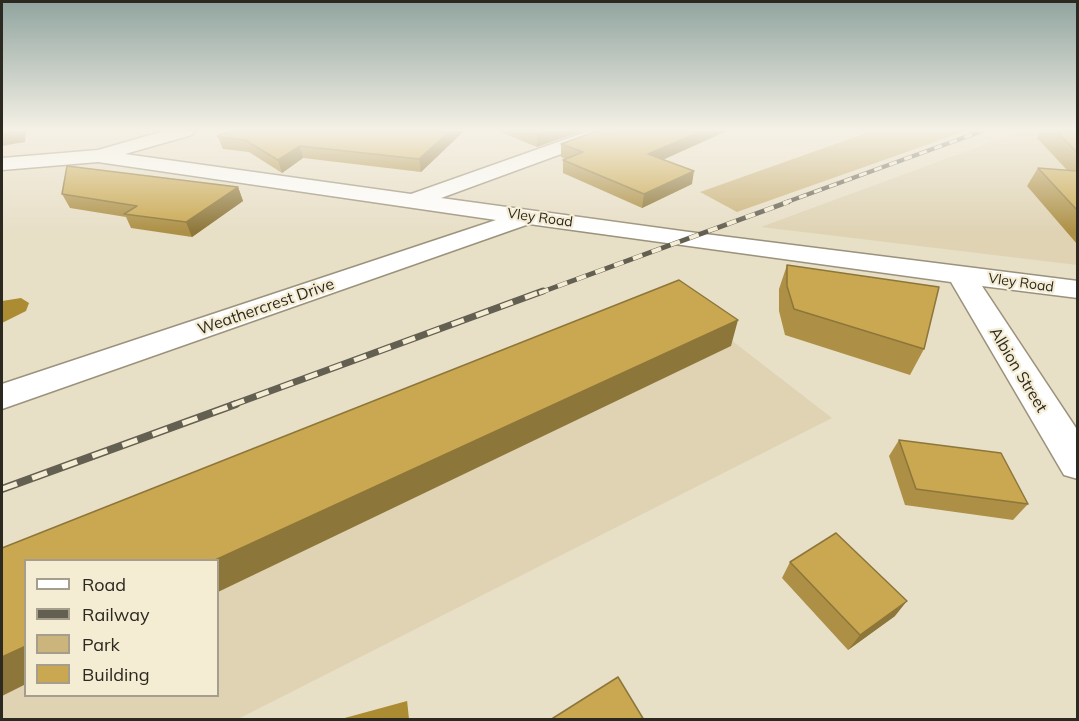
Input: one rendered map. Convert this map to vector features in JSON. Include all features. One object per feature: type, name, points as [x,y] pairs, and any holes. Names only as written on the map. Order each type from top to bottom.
[{"type":"street","name":"Vley Road","points":[[160,165],[689,240],[1077,290]]},
{"type":"street","points":[[412,200],[512,165]]},
{"type":"street","name":"Weathercrest Drive","points":[[2,398],[529,216]]},
{"type":"street","name":"Albion Street","points":[[960,274],[1077,464]]},
{"type":"shaded area","points":[[930,165],[1077,165],[1077,265],[761,227]]},
{"type":"shaded area","points":[[21,298],[29,303],[26,311],[2,323],[2,301]]},
{"type":"shaded area","points":[[678,299],[832,418],[238,719],[2,720],[2,568],[24,559],[24,697],[219,697],[219,559],[25,559]]},
{"type":"shaded area","points":[[407,701],[409,719],[341,719]]},
{"type":"green space","points":[[777,165],[871,165],[737,212],[700,192]]},
{"type":"building","points":[[574,165],[677,165],[694,171],[644,194]]},
{"type":"building","points":[[67,166],[238,187],[186,222],[124,214],[137,206],[62,194]]},
{"type":"building","points":[[1038,168],[1077,171],[1077,210]]},
{"type":"building","points":[[787,265],[939,287],[924,349],[794,309],[787,286]]},
{"type":"building","points":[[679,280],[738,320],[217,559],[24,559],[24,647],[2,657],[2,548]]},
{"type":"building","points":[[899,440],[1001,453],[1028,504],[916,489]]},
{"type":"building","points":[[836,533],[907,601],[860,635],[790,562]]},
{"type":"building","points":[[618,677],[644,720],[550,720]]},
{"type":"railway","points":[[784,203],[889,165]]},
{"type":"railway","points":[[539,293],[788,202]]},
{"type":"railway","points":[[232,405],[543,291]]},
{"type":"railway","points":[[2,489],[236,404]]}]
